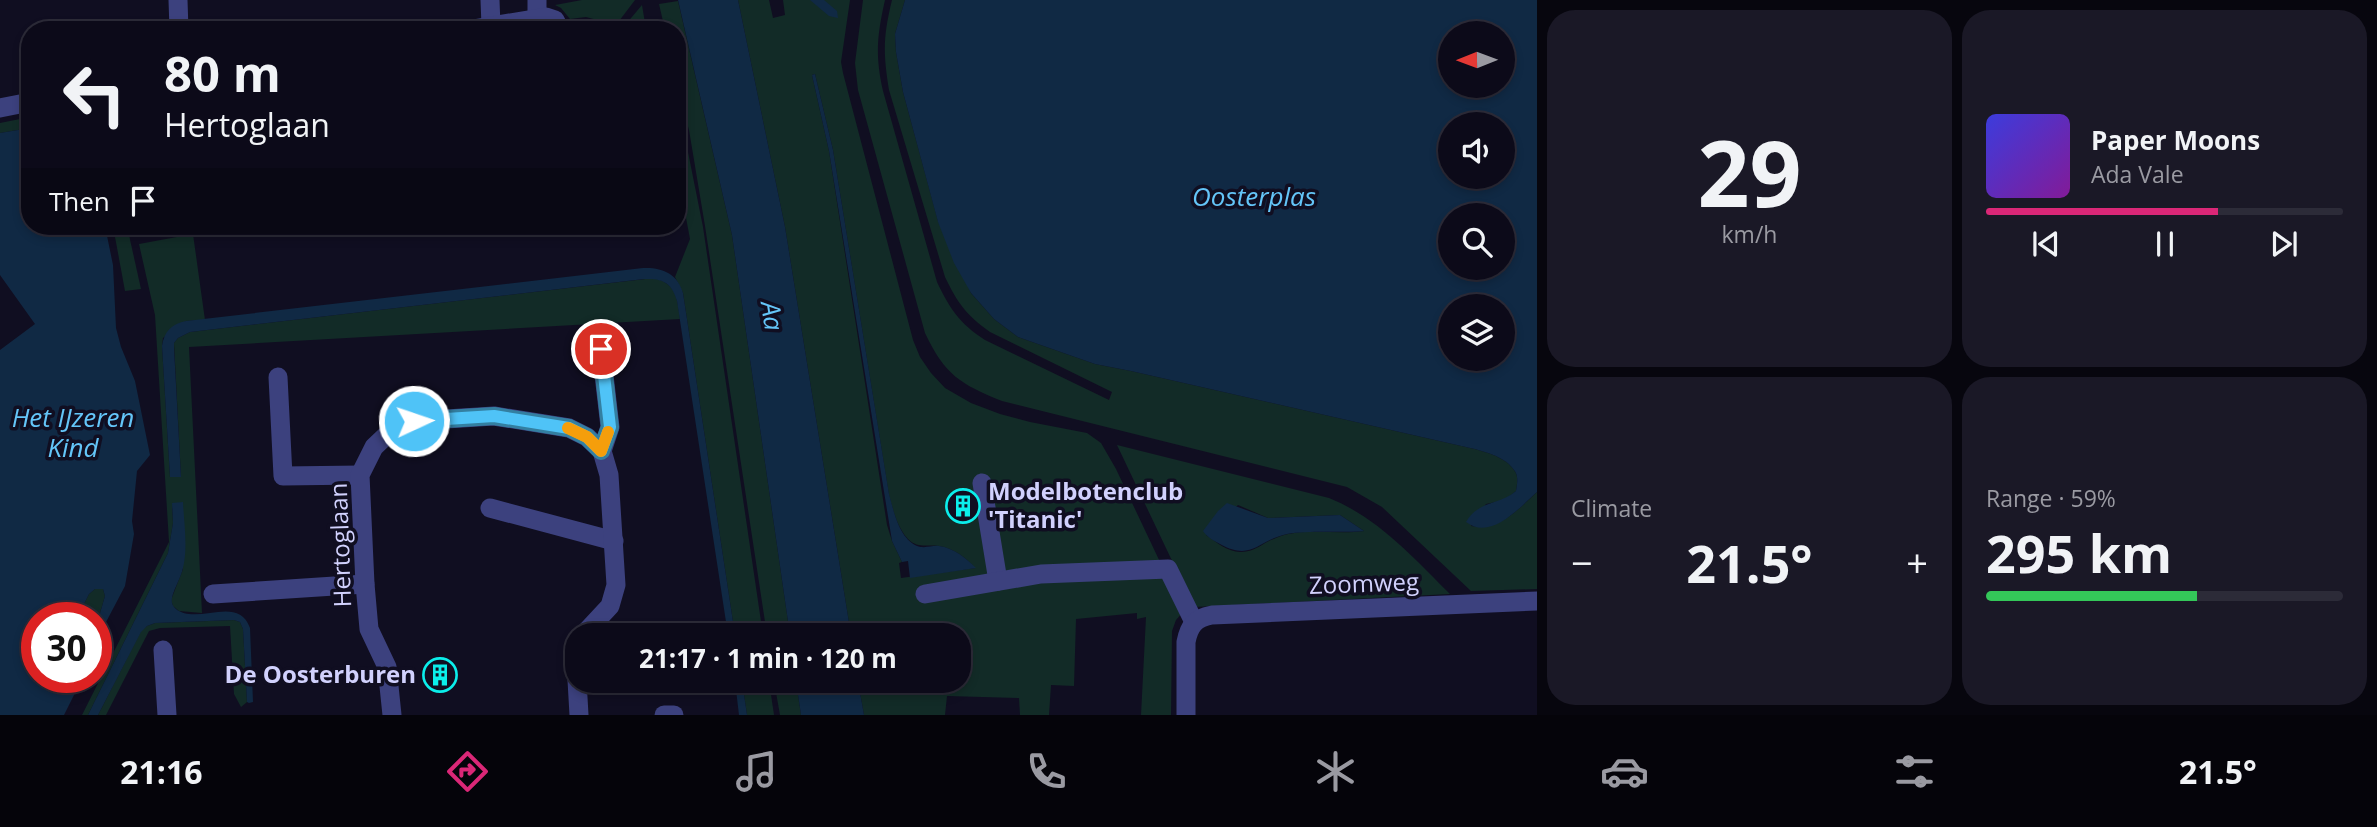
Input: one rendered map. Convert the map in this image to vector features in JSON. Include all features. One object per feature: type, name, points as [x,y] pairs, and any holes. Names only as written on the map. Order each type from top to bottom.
[{"type":"street","points":[[178,0],[179,21]]},
{"type":"street","points":[[490,0],[491,21]]},
{"type":"street","points":[[505,21],[537,9],[546,18],[556,21]]},
{"type":"street","points":[[0,108],[21,104]]},
{"type":"street","points":[[594,623],[610,606],[616,585],[610,475],[601,451],[610,427],[601,349]]},
{"type":"street","points":[[278,377],[283,476],[360,475]]},
{"type":"street","name":"Hertoglaan","points":[[392,715],[387,667],[369,629],[365,584],[360,475],[374,447],[393,429],[414,421],[494,416],[569,428],[587,437],[601,451]]},
{"type":"street","points":[[982,483],[998,581]]},
{"type":"street","points":[[490,509],[614,541]]},
{"type":"street","points":[[925,594],[1041,574],[1168,569],[1194,622],[1186,642],[1186,715]]},
{"type":"street","points":[[213,594],[365,584]]},
{"type":"street","name":"Zoomweg","points":[[1194,622],[1212,615],[1537,601]]},
{"type":"street","points":[[163,650],[167,715]]},
{"type":"street","points":[[578,693],[579,715]]},
{"type":"street","points":[[664,715],[674,715]]},
{"type":"green space","points":[[582,0],[635,0],[619,21],[601,21],[586,17],[570,19],[555,5]]},
{"type":"green space","points":[[738,0],[769,0],[773,18],[785,15],[783,0],[850,0],[841,62],[843,73],[913,340],[920,357],[945,388],[971,403],[1030,422],[1087,433],[1101,443],[1161,564],[1043,578],[1166,575],[1184,611],[1176,620],[1172,631],[1171,715],[1141,715],[1146,617],[1137,619],[1137,613],[1076,619],[1074,686],[1051,685],[1049,715],[1020,715],[1019,698],[947,696],[945,715],[864,715],[860,693],[971,693],[971,623],[849,623],[785,227]],"holes":[[[815,74],[833,150],[889,495],[901,529],[908,539],[919,545],[949,549],[964,557],[975,568],[901,578],[899,563],[902,562],[887,525],[829,151],[812,75]]]},
{"type":"green space","points":[[863,0],[885,0],[878,46],[883,91],[937,282],[951,308],[968,328],[985,340],[1109,400],[1112,392],[990,332],[968,314],[949,286],[889,90],[885,45],[892,0],[905,0],[895,34],[896,52],[903,92],[938,221],[971,293],[994,319],[1018,337],[1095,364],[1472,448],[1496,456],[1516,472],[1516,491],[1505,500],[1486,504],[1471,526],[1500,522],[1537,492],[1537,589],[1471,591],[1382,507],[1347,487],[1002,401],[955,376],[940,359],[925,333],[858,90],[855,63]]},
{"type":"green space","points":[[678,1],[683,21],[663,21],[659,4]]},
{"type":"green space","points":[[642,5],[645,21],[629,21]]},
{"type":"green space","points":[[686,36],[732,235],[788,623],[765,623],[705,226],[686,118]]},
{"type":"green space","points":[[21,119],[21,130],[0,133],[0,123]]},
{"type":"green space","points":[[686,142],[703,227],[761,623],[733,623],[683,293],[675,277],[690,239],[686,218]]},
{"type":"green space","points":[[115,235],[129,235],[141,289],[125,291]]},
{"type":"green space","points":[[193,235],[205,320],[186,321],[163,338],[162,346],[170,477],[181,477],[174,343],[190,332],[654,278],[672,288],[677,298],[680,319],[189,347],[202,613],[179,611],[171,600],[183,569],[172,503],[173,523],[168,553],[112,666],[112,655],[169,542],[155,315],[139,244]]},
{"type":"green space","points":[[1117,445],[1329,498],[1347,506],[1379,527],[1450,594],[1194,607]],"holes":[[[1238,505],[1268,518],[1340,515],[1364,531],[1296,533],[1276,538],[1250,551],[1240,552],[1227,548],[1206,535]]]},
{"type":"green space","points":[[95,589],[103,589],[103,602],[85,602]]},
{"type":"green space","points":[[240,622],[243,629],[247,702],[241,707],[234,694],[230,626],[160,628],[149,631],[106,715],[98,715],[109,693],[112,693],[112,688],[141,631],[155,623]]},
{"type":"green space","points":[[93,693],[99,693],[88,715],[82,715]]},
{"type":"green space","points":[[744,693],[771,693],[774,715],[747,715]]},
{"type":"green space","points":[[776,693],[798,693],[801,715],[780,715]]},
{"type":"water","name":"Aa","points":[[678,0],[738,0],[785,227],[849,623],[788,623],[732,235],[686,35],[686,21],[683,21]]},
{"type":"water","points":[[810,0],[824,0],[837,11],[838,18],[829,16]]},
{"type":"water","name":"Oosterplas","points":[[905,0],[1537,0],[1537,492],[1504,520],[1485,528],[1475,527],[1466,522],[1471,515],[1483,506],[1516,491],[1516,472],[1496,456],[1472,448],[1095,364],[1018,337],[994,319],[971,293],[954,263],[938,222],[903,92],[895,34]]},
{"type":"water","points":[[815,74],[833,150],[889,494],[895,516],[906,537],[917,546],[950,549],[976,568],[910,578],[908,561],[902,562],[892,541],[829,151],[812,75]]},
{"type":"water","name":"Het IJzeren Kind","points":[[21,130],[21,235],[107,235],[113,265],[116,328],[135,381],[150,455],[137,471],[132,521],[134,534],[125,586],[112,611],[112,602],[103,602],[103,589],[95,589],[85,602],[21,602],[21,693],[75,693],[64,715],[0,715],[0,350],[35,324],[0,275],[0,133]]},
{"type":"water","points":[[643,268],[668,273],[681,286],[683,293],[733,623],[726,623],[677,301],[666,283],[656,279],[644,279],[190,332],[174,343],[181,477],[170,477],[162,346],[167,332],[186,321]]},
{"type":"water","points":[[183,502],[185,535],[182,571],[172,596],[172,604],[185,613],[227,612],[244,618],[250,628],[253,702],[247,702],[243,629],[240,622],[234,620],[155,623],[147,626],[141,632],[112,688],[112,666],[168,553],[173,523],[172,503]]},
{"type":"water","points":[[1227,503],[1268,518],[1340,515],[1364,531],[1287,534],[1255,548],[1240,551],[1218,543],[1203,531]]},
{"type":"water","points":[[99,693],[109,693],[98,715],[88,715]]},
{"type":"water","points":[[736,693],[744,693],[747,715],[739,715]]},
{"type":"water","points":[[798,693],[860,693],[864,715],[801,715]]},
{"type":"slow traffic","points":[[568,428],[587,437],[601,451],[608,432]]},
{"type":"place","name":"Modelbotenclub 'Titanic'","points":[[963,506]]},
{"type":"place","name":"De Oosterburen","points":[[440,675]]},
{"type":"route","points":[[414,421],[494,416],[569,428],[587,437],[601,451],[610,427],[601,349]]}]
